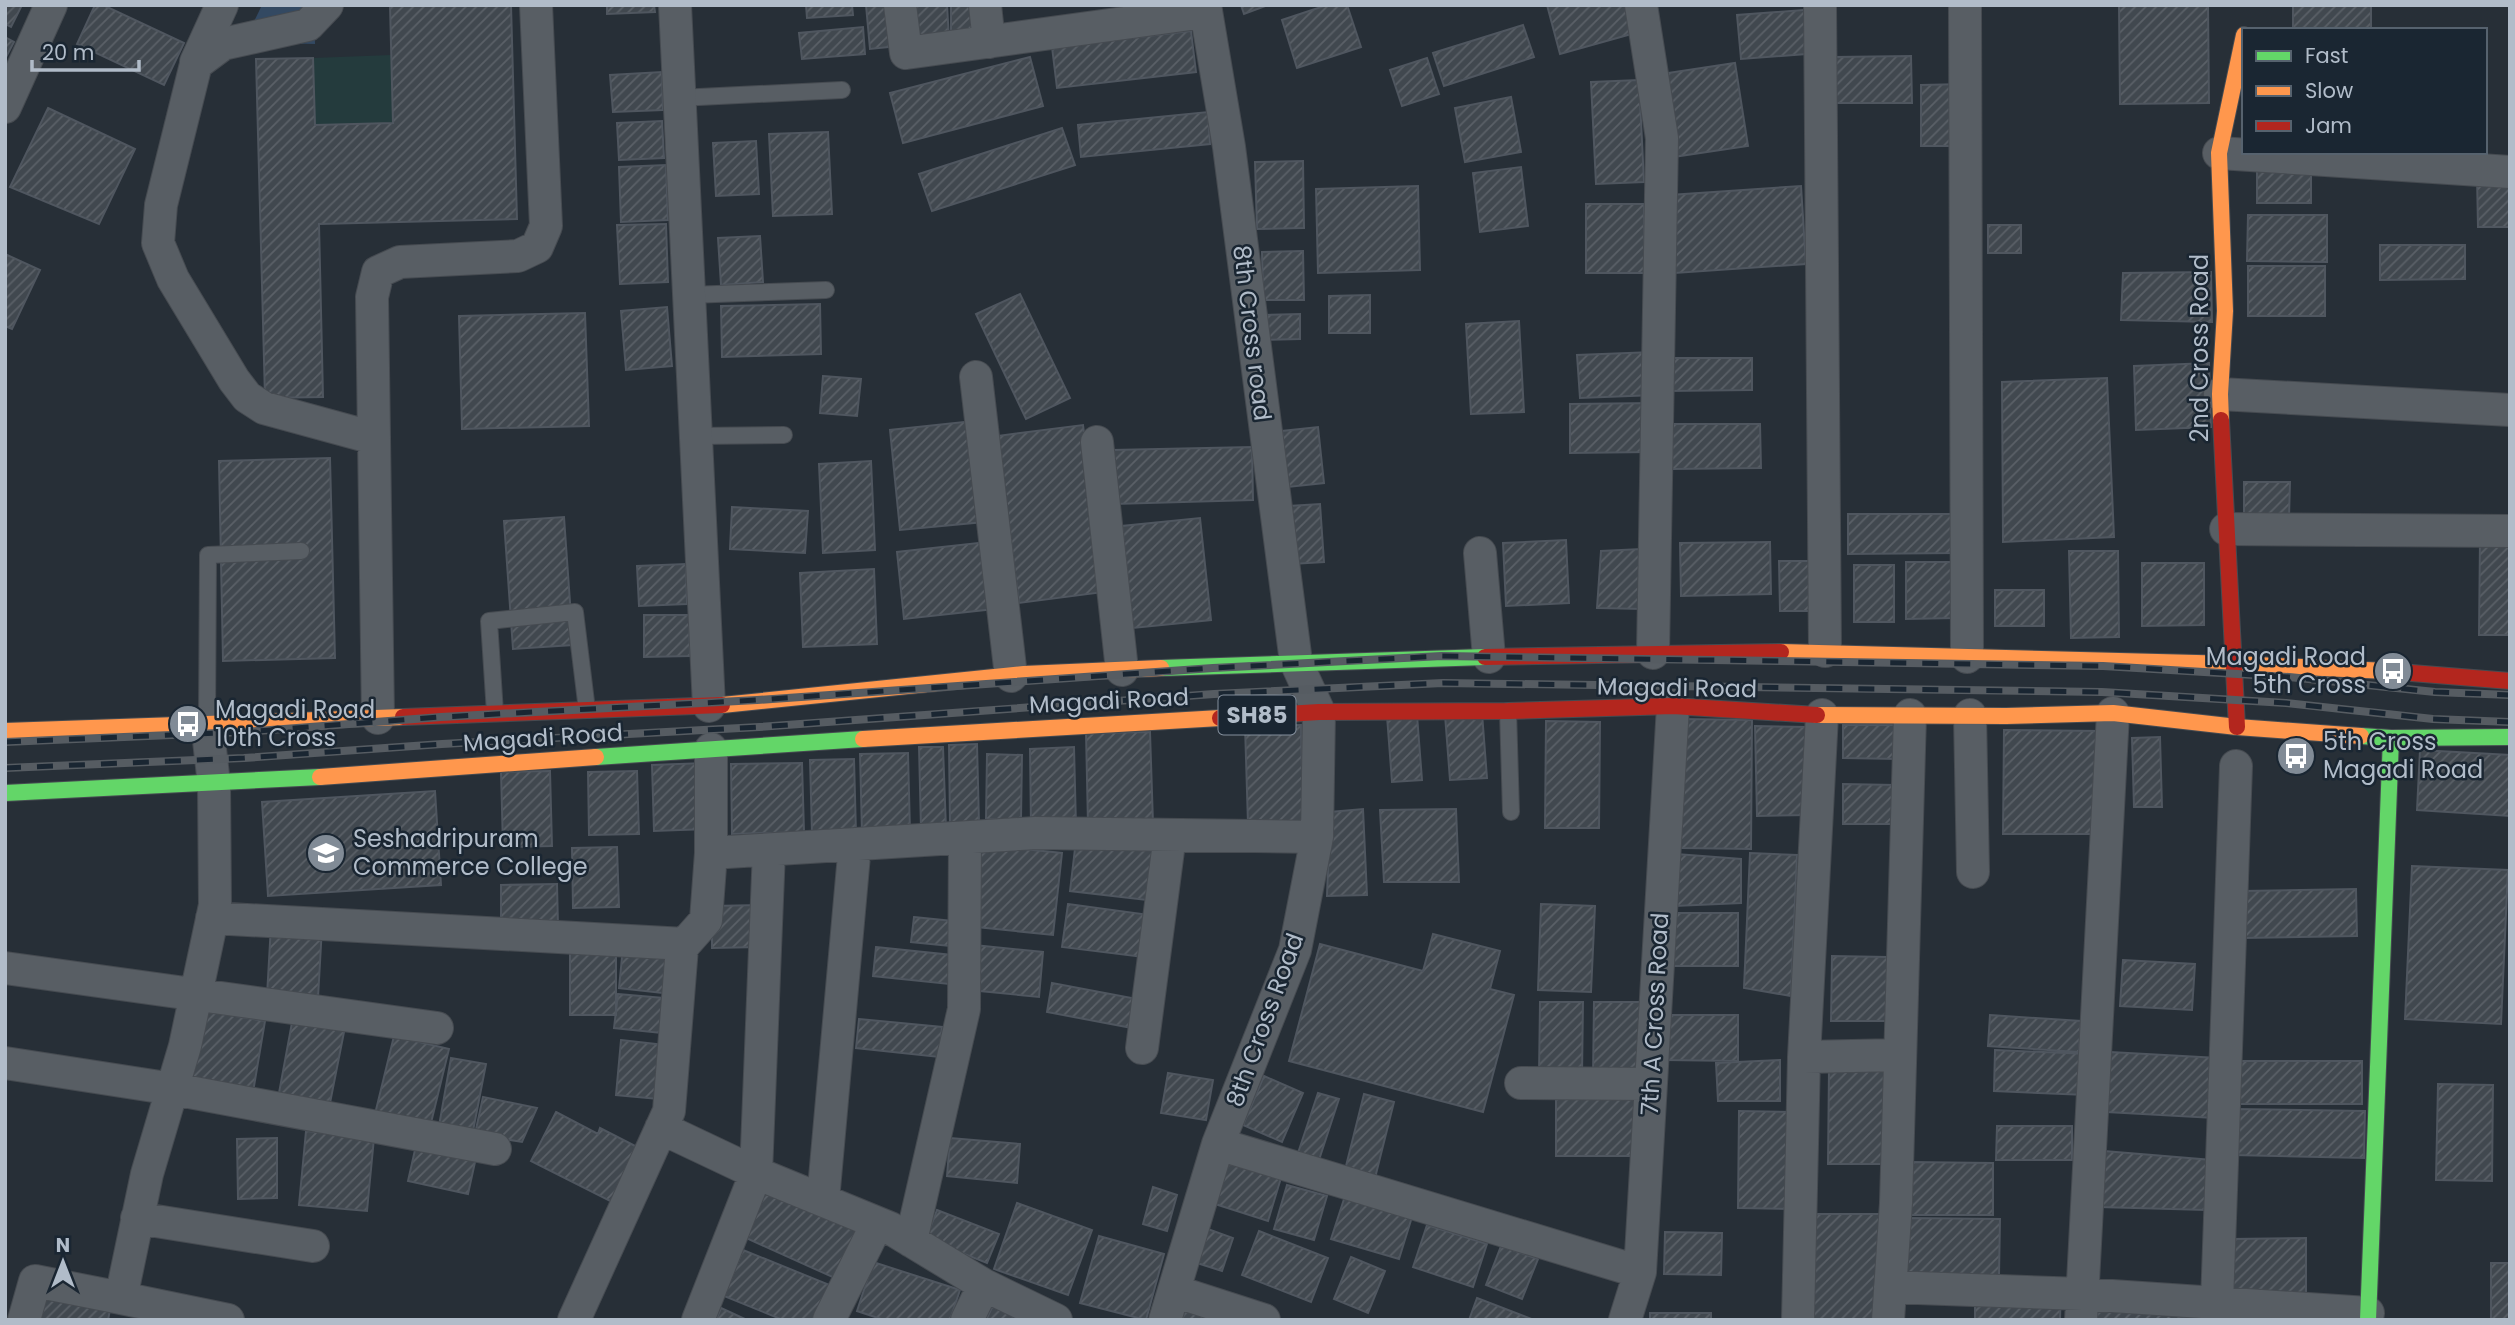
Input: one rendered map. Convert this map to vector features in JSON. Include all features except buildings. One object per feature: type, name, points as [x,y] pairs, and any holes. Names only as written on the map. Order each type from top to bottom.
[{"type":"main road","name":"2nd Cross Road","points":[[2237,727],[2220,394],[2225,311],[2219,153],[2242,42]]},
{"type":"main road","name":"Magadi Road","points":[[5,731],[709,706],[1011,676],[1296,662],[1653,653],[1825,651],[2235,663],[2393,671],[2510,681]]},
{"type":"main road","name":"Magadi Road","points":[[5,793],[214,784],[711,748],[1319,712],[1508,711],[1674,706],[1822,715],[2113,713],[2237,727],[2391,738],[2510,737]]},
{"type":"main road","points":[[2368,1316],[2391,738]]},
{"type":"street","points":[[5,107],[51,5]]},
{"type":"street","points":[[222,5],[196,64],[161,205],[158,243],[173,279],[247,397],[264,408],[374,438]]},
{"type":"street","points":[[196,64],[223,44],[308,25],[327,5]]},
{"type":"street","points":[[378,718],[372,297],[378,272],[400,262],[518,256],[537,247],[546,226],[536,5]]},
{"type":"street","points":[[675,5],[709,706]]},
{"type":"street","points":[[900,5],[906,53],[1205,9]]},
{"type":"street","points":[[985,5],[989,42]]},
{"type":"street","points":[[1641,5],[1662,138],[1653,653]]},
{"type":"street","points":[[1820,5],[1825,651]]},
{"type":"street","points":[[1965,5],[1967,657]]},
{"type":"street","name":"8th Cross road","points":[[1205,9],[1228,147],[1296,662],[1319,712]]},
{"type":"street","points":[[2219,153],[2510,172]]},
{"type":"street","points":[[976,377],[1011,676]]},
{"type":"street","points":[[2220,394],[2510,410]]},
{"type":"street","points":[[1097,442],[1122,670]]},
{"type":"street","points":[[2226,529],[2510,531]]},
{"type":"street","points":[[1480,553],[1489,657]]},
{"type":"street","name":"7th A Cross Road","points":[[1625,1320],[1640,1272],[1674,706]]},
{"type":"street","name":"8th Cross Road","points":[[1170,1305],[1218,1144],[1295,950],[1317,837],[1319,712]]},
{"type":"street","points":[[2081,1307],[2113,713]]},
{"type":"street","points":[[1798,1320],[1804,1056],[1822,715]]},
{"type":"street","points":[[1888,1320],[1896,1203],[1910,715]]},
{"type":"street","points":[[1970,715],[1973,872]]},
{"type":"street","points":[[121,1298],[147,1174],[173,1089],[215,905],[214,784],[207,723]]},
{"type":"street","points":[[574,1320],[669,1111],[682,947],[706,920],[711,853],[711,748]]},
{"type":"street","points":[[2201,1308],[2236,766]]},
{"type":"street","points":[[711,853],[1035,833],[1317,837]]},
{"type":"street","points":[[1142,1048],[1170,835]]},
{"type":"street","points":[[911,1241],[964,1009],[965,838]]},
{"type":"street","points":[[823,1200],[855,844]]},
{"type":"street","points":[[698,1320],[756,1172],[769,850]]},
{"type":"street","points":[[212,918],[685,944]]},
{"type":"street","points":[[5,968],[437,1028]]},
{"type":"street","points":[[1804,1056],[1900,1055]]},
{"type":"street","points":[[5,1063],[173,1089],[495,1149]]},
{"type":"street","points":[[1521,1083],[1651,1084]]},
{"type":"street","points":[[661,1128],[877,1224],[911,1241],[984,1286],[1056,1320]]},
{"type":"street","points":[[1218,1144],[1640,1272]]},
{"type":"street","points":[[137,1218],[313,1246]]},
{"type":"street","points":[[829,1320],[877,1224]]},
{"type":"street","points":[[24,1320],[35,1281],[228,1320]]},
{"type":"street","points":[[967,1320],[984,1286]]},
{"type":"street","points":[[1890,1287],[2081,1307],[2201,1308],[2368,1316]]},
{"type":"street","points":[[1170,1305],[1264,1320]]},
{"type":"lane","points":[[679,98],[842,90]]},
{"type":"lane","points":[[688,295],[826,290]]},
{"type":"lane","points":[[695,436],[784,435]]},
{"type":"lane","points":[[207,723],[208,555],[301,551]]},
{"type":"lane","points":[[495,713],[489,621],[575,612],[587,710]]},
{"type":"lane","points":[[1508,711],[1511,812]]},
{"type":"green space","points":[[391,55],[393,123],[315,125],[313,58]]},
{"type":"water","points":[[262,5],[314,5],[315,44],[244,42]]},
{"type":"railway","points":[[5,742],[243,732],[1213,668],[1442,656],[2103,666],[2289,677],[2435,692],[2510,695]]},
{"type":"railway","points":[[5,768],[244,758],[759,727],[1214,694],[1443,683],[2102,692],[2286,703],[2433,719],[2510,722]]},
{"type":"traffic: fast","points":[[1161,668],[1485,657]]},
{"type":"traffic: fast","points":[[2361,736],[2510,737]]},
{"type":"traffic: fast","points":[[2368,1320],[2391,738]]},
{"type":"traffic: fast","points":[[596,757],[863,739]]},
{"type":"traffic: fast","points":[[5,793],[320,777]]},
{"type":"traffic: slow","points":[[2221,420],[2225,311],[2219,153],[2242,44]]},
{"type":"traffic: slow","points":[[1781,652],[2235,664],[2387,671]]},
{"type":"traffic: slow","points":[[722,705],[1024,674],[1161,668]]},
{"type":"traffic: slow","points":[[1817,715],[2006,716],[2113,713],[2237,727],[2361,736]]},
{"type":"traffic: slow","points":[[5,731],[403,717]]},
{"type":"traffic: slow","points":[[863,739],[1220,718]]},
{"type":"traffic: slow","points":[[320,777],[596,757]]},
{"type":"traffic: jam","points":[[2221,420],[2237,727]]},
{"type":"traffic: jam","points":[[1485,657],[1781,652]]},
{"type":"traffic: jam","points":[[2387,671],[2510,681]]},
{"type":"traffic: jam","points":[[403,717],[722,705]]},
{"type":"traffic: jam","points":[[1220,718],[1319,712],[1508,711],[1673,706],[1817,715]]},
{"type":"place","name":"Magadi Road 5th Cross","points":[[2393,671]]},
{"type":"place","name":"Magadi Road 10th Cross","points":[[188,724]]},
{"type":"place","name":"5th Cross Magadi Road","points":[[2296,756]]},
{"type":"place","name":"Seshadripuram Commerce College","points":[[326,853]]}]
